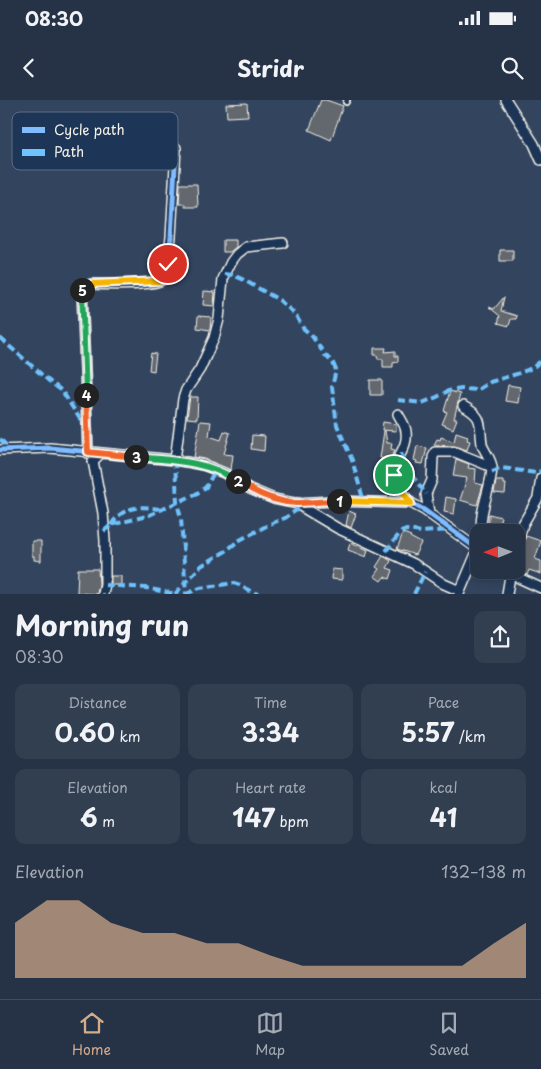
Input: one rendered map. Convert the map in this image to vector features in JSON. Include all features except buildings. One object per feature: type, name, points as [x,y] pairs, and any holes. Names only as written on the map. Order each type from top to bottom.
[{"type":"street","points":[[506,100],[534,144],[541,160]]},
{"type":"street","points":[[88,452],[82,290],[91,284],[143,283],[164,279],[167,274],[171,237],[175,170]]},
{"type":"street","points":[[175,460],[183,399],[186,390],[200,369],[214,338],[219,319],[225,274],[237,254],[246,247],[283,243]]},
{"type":"street","points":[[463,406],[471,410],[481,422],[482,444],[492,467],[481,524]]},
{"type":"street","points":[[398,414],[405,427],[406,437],[396,462],[394,475],[397,485],[411,503],[429,513],[470,543]]},
{"type":"street","points":[[0,450],[50,448],[175,460],[211,467],[250,489],[274,499],[294,503],[333,501],[411,503]]},
{"type":"street","points":[[429,513],[426,494],[432,480],[433,457],[436,452],[454,452],[492,467]]},
{"type":"street","points":[[100,454],[93,461],[103,513],[105,541],[105,586],[103,594]]},
{"type":"street","points":[[523,524],[538,498],[541,478]]},
{"type":"street","points":[[294,503],[337,528],[414,564],[459,593],[470,568]]},
{"type":"street","points":[[507,594],[508,579]]},
{"type":"street","points":[[524,579],[541,588]]},
{"type":"marked path","points":[[225,274],[242,279],[279,300],[295,314],[303,328],[312,336],[333,363],[336,370],[332,387],[337,425],[352,460],[364,502]]},
{"type":"marked path","points":[[0,338],[62,391],[80,419],[87,426]]},
{"type":"marked path","points":[[398,400],[422,403],[448,391],[462,389],[477,390],[490,382],[532,368],[541,361]]},
{"type":"marked path","points":[[0,439],[11,450]]},
{"type":"marked path","points":[[401,453],[408,470],[426,494]]},
{"type":"marked path","points":[[175,460],[177,503],[181,518],[186,594]]},
{"type":"marked path","points":[[492,472],[502,468],[536,473],[541,471]]},
{"type":"marked path","points":[[104,531],[111,525],[147,516],[196,494],[206,487],[212,476],[219,470]]},
{"type":"marked path","points":[[111,525],[120,514],[126,511],[145,507],[159,509]]},
{"type":"marked path","points":[[175,594],[201,566],[226,551],[238,541],[285,518],[301,507]]},
{"type":"marked path","points":[[386,551],[401,532],[406,530],[422,532],[451,530]]},
{"type":"marked path","points":[[414,594],[425,572]]},
{"type":"marked path","points":[[186,594],[200,588],[234,583],[259,594]]},
{"type":"marked path","points":[[105,585],[146,588],[175,594]]},
{"type":"cycle path","points":[[88,453],[82,290],[91,284],[139,284],[157,282],[165,278],[171,237],[175,170]]},
{"type":"cycle path","points":[[0,450],[50,448],[175,460],[203,465],[224,473],[250,489],[274,499],[294,503],[333,501],[411,503],[424,510],[470,543]]},
{"type":"route","points":[[168,264],[167,274],[160,281],[91,284],[82,290],[88,452],[175,460],[203,465],[224,473],[250,489],[274,499],[294,503],[333,501],[411,503],[397,485],[394,475]]}]
